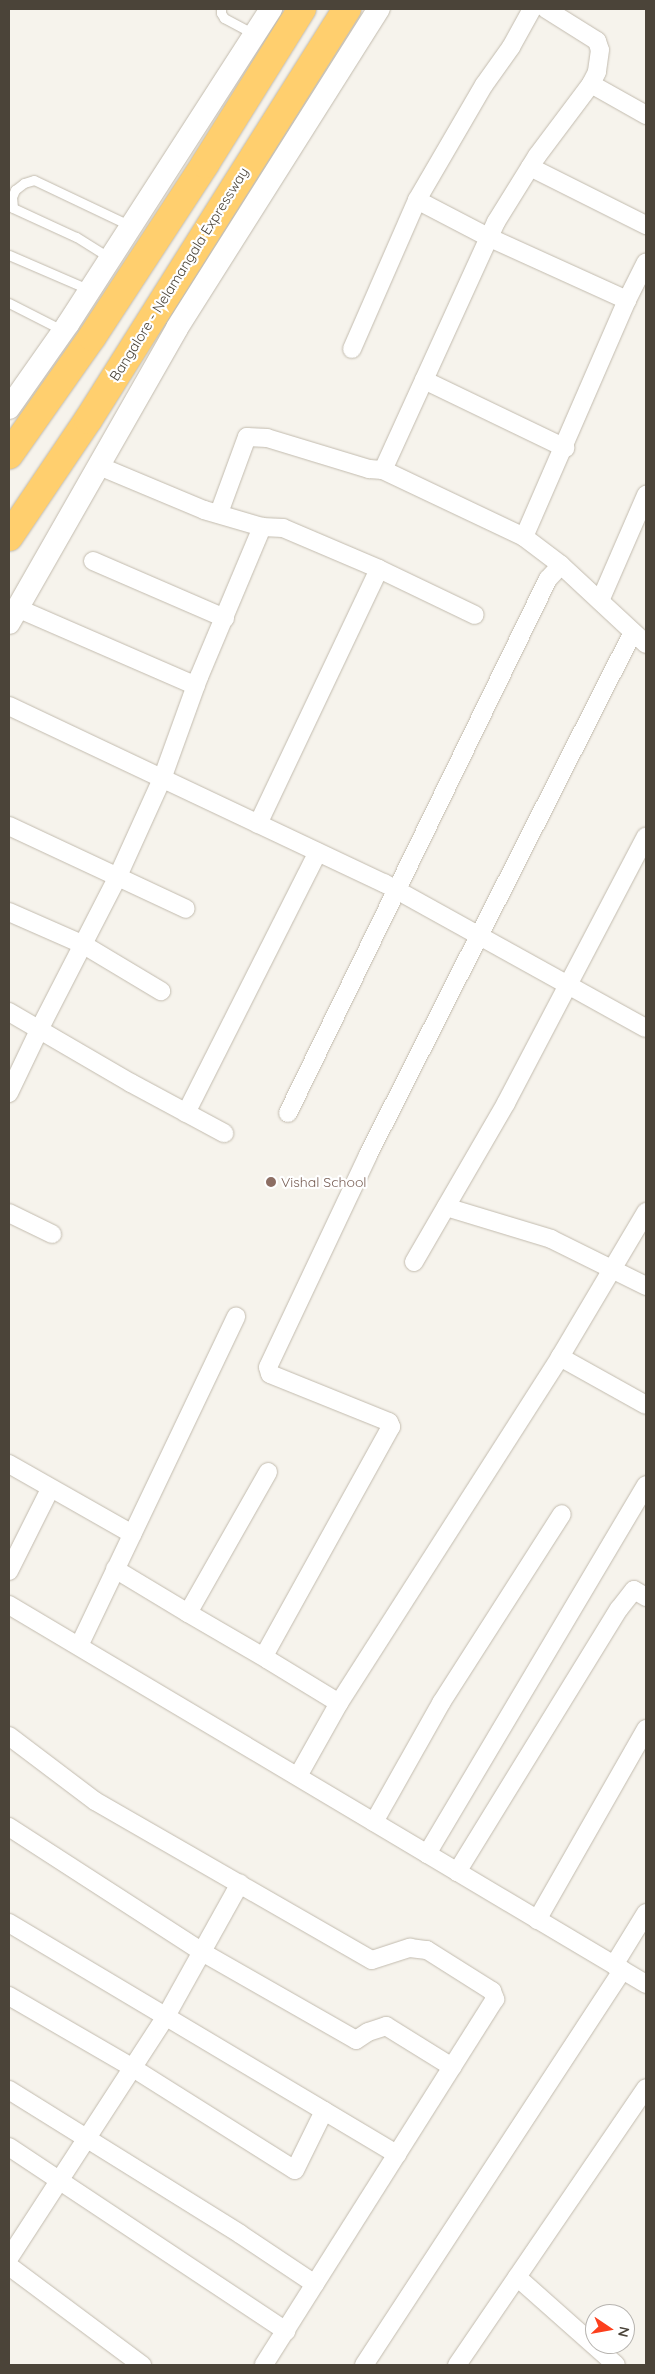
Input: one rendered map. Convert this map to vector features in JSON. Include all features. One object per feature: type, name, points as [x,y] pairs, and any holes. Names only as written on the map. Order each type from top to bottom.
[{"type":"highway","points":[[9,455],[92,337],[200,172],[302,9]]},
{"type":"highway","name":"Bangalore - Nelamangala Expressway","points":[[9,537],[88,420],[346,9]]},
{"type":"street","points":[[9,408],[90,290],[271,9]]},
{"type":"street","points":[[196,686],[13,615],[100,466],[124,418],[177,328],[379,9]]},
{"type":"street","points":[[352,349],[417,200],[484,85],[511,47],[532,9]]},
{"type":"street","points":[[383,470],[488,237],[530,167],[591,84],[597,72],[600,50],[597,41],[557,12]]},
{"type":"street","points":[[591,84],[646,115]]},
{"type":"street","points":[[530,167],[646,225]]},
{"type":"street","points":[[417,200],[488,237],[627,300]]},
{"type":"street","points":[[524,537],[565,448],[627,300],[646,262]]},
{"type":"street","points":[[424,380],[565,448]]},
{"type":"street","points":[[219,513],[248,437],[267,438],[369,469],[383,470],[524,537],[561,565],[646,644]]},
{"type":"street","points":[[100,466],[204,510],[262,527],[283,528],[379,569],[475,615]]},
{"type":"street","points":[[600,602],[646,495]]},
{"type":"street","points":[[9,1093],[118,876],[162,778],[196,686],[262,527]]},
{"type":"street","points":[[93,562],[225,618]]},
{"type":"street","points":[[288,1113],[398,891],[548,579],[561,565]]},
{"type":"street","points":[[258,824],[379,569]]},
{"type":"street","points":[[267,1659],[265,1654],[391,1427],[389,1422],[270,1374],[268,1367],[368,1155],[633,632]]},
{"type":"street","points":[[9,706],[398,891],[646,1028]]},
{"type":"street","points":[[9,826],[186,909]]},
{"type":"street","points":[[414,1262],[506,1103],[646,836]]},
{"type":"street","points":[[186,1113],[318,852]]},
{"type":"street","points":[[9,912],[84,945],[161,990]]},
{"type":"street","points":[[9,1012],[40,1028],[131,1084],[224,1133]]},
{"type":"street","points":[[446,1207],[551,1239],[646,1286]]},
{"type":"street","points":[[298,1776],[339,1703],[560,1357],[611,1268],[646,1212]]},
{"type":"street","points":[[9,1213],[52,1234]]},
{"type":"street","points":[[79,1646],[236,1316]]},
{"type":"street","points":[[560,1357],[646,1405]]},
{"type":"street","points":[[9,1464],[132,1534]]},
{"type":"street","points":[[188,1613],[268,1472]]},
{"type":"street","points":[[427,1854],[646,1485]]},
{"type":"street","points":[[9,1570],[50,1489]]},
{"type":"street","points":[[374,1822],[441,1703],[562,1514]]},
{"type":"street","points":[[115,1569],[339,1703]]},
{"type":"street","points":[[457,1872],[619,1609],[634,1590],[646,1597]]},
{"type":"street","points":[[9,1605],[646,1984]]},
{"type":"street","points":[[537,1920],[646,1729]]},
{"type":"street","points":[[9,1736],[95,1801],[372,1960],[410,1948],[427,1950],[492,1990],[495,1999],[264,2365]]},
{"type":"street","points":[[9,1827],[202,1952],[356,2040],[368,2032],[386,2026],[452,2067]]},
{"type":"street","points":[[9,2258],[165,2018],[240,1883]]},
{"type":"street","points":[[364,2365],[618,1968],[646,1913]]},
{"type":"street","points":[[9,1923],[165,2018],[397,2154]]},
{"type":"street","points":[[9,1996],[133,2068],[294,2170],[324,2111]]},
{"type":"street","points":[[457,2365],[646,2088]]},
{"type":"street","points":[[9,2090],[240,2234],[315,2284]]},
{"type":"street","points":[[9,2147],[286,2331]]},
{"type":"street","points":[[9,2266],[142,2365]]},
{"type":"street","points":[[517,2278],[616,2365]]},
{"type":"lane","points":[[221,9],[222,16],[254,34]]},
{"type":"lane","points":[[111,258],[76,237],[11,211],[12,197],[15,190],[24,183],[34,180],[132,226]]},
{"type":"lane","points":[[9,255],[90,290]]},
{"type":"lane","points":[[9,303],[63,331]]},
{"type":"place","name":"Vishal School","points":[[271,1182]]}]
